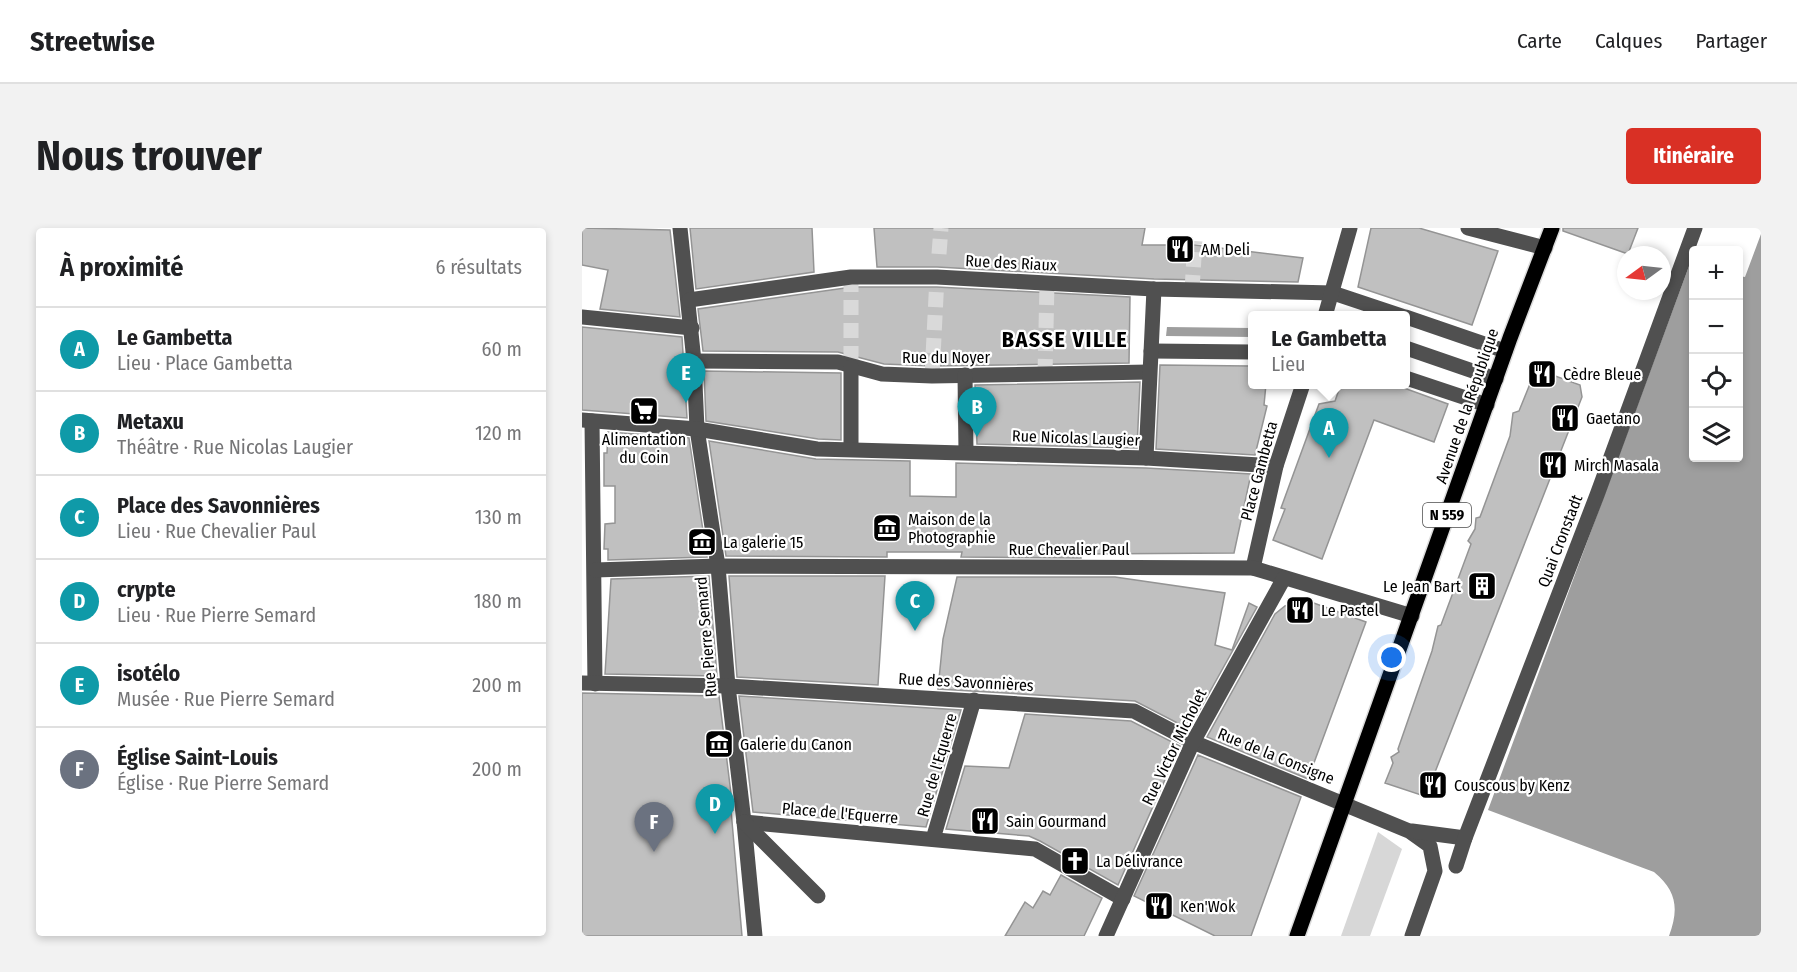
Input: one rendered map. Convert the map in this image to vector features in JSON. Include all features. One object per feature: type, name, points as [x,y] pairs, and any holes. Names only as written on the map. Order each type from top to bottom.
[{"type":"main road","name":"Avenue de la République","points":[[1297,936],[1505,351],[1552,228]]},
{"type":"street","name":"Rue Pierre Semard","points":[[680,228],[692,328],[697,429],[718,566],[728,686],[755,936]]},
{"type":"street","points":[[1326,311],[1350,228]]},
{"type":"street","points":[[1468,228],[1545,248]]},
{"type":"street","name":"Quai Cronstadt","points":[[1456,866],[1597,495],[1695,228]]},
{"type":"street","name":"Rue des Riaux","points":[[689,300],[851,277],[937,272],[1154,290],[1333,293],[1389,311]]},
{"type":"street","points":[[1146,458],[1154,290]]},
{"type":"street","points":[[582,317],[692,328]]},
{"type":"street","name":"Rue des Riaux","points":[[1410,318],[1505,351]]},
{"type":"street","points":[[1410,349],[1496,379]]},
{"type":"street","points":[[1151,351],[1248,352]]},
{"type":"street","name":"Rue du Noyer","points":[[694,361],[838,362],[882,374],[1149,372]]},
{"type":"street","points":[[851,367],[851,449]]},
{"type":"street","points":[[965,375],[966,452]]},
{"type":"street","points":[[1410,379],[1487,405]]},
{"type":"street","name":"Place Gambetta","points":[[1253,567],[1276,466],[1301,389]]},
{"type":"street","points":[[587,420],[595,570],[589,684]]},
{"type":"street","name":"Rue Nicolas Laugier","points":[[587,420],[697,429],[817,448],[1146,458],[1276,466]]},
{"type":"street","name":"Rue Chevalier Paul","points":[[595,570],[718,566],[1253,567],[1412,616]]},
{"type":"street","name":"Rue Victor Micholet","points":[[1106,936],[1193,742],[1284,578]]},
{"type":"street","name":"Rue des Savonnières","points":[[589,684],[728,686],[1134,711],[1193,742]]},
{"type":"street","name":"Rue de l'Equerre","points":[[933,839],[974,700]]},
{"type":"street","name":"Rue de la Consigne","points":[[1193,742],[1409,831]]},
{"type":"street","points":[[744,822],[818,896]]},
{"type":"street","name":"Place de l'Equerre","points":[[744,822],[1035,849],[1123,899]]},
{"type":"street","points":[[1409,831],[1465,838]]},
{"type":"street","points":[[1409,831],[1430,846],[1435,872],[1412,936]]},
{"type":"shaded area","points":[[1761,234],[1761,936],[1669,936],[1674,917],[1674,901],[1667,886],[1654,872],[1488,810],[1689,266],[1689,462],[1743,462],[1743,277],[1745,277]]},
{"type":"shaded area","points":[[1167,327],[1248,328],[1248,337],[1166,336]]},
{"type":"shaded area","points":[[1378,832],[1402,849],[1370,936],[1341,936]]},
{"type":"building","points":[[582,228],[670,230],[680,317],[600,309],[608,270],[582,265]]},
{"type":"building","points":[[690,228],[812,228],[814,272],[696,289]]},
{"type":"building","points":[[874,228],[1145,228],[1142,245],[1195,245],[1303,258],[1298,282],[1154,279],[937,267],[877,267]]},
{"type":"building","points":[[1371,228],[1419,228],[1498,251],[1472,325],[1358,287]]},
{"type":"building","points":[[1563,228],[1638,228],[1631,246],[1617,246],[1617,250],[1563,231]]},
{"type":"building","points":[[852,287],[937,287],[1130,297],[1129,363],[932,366],[884,364],[838,352],[703,351],[698,309]]},
{"type":"building","points":[[582,327],[682,337],[687,418],[582,410]]},
{"type":"building","points":[[1160,365],[1248,366],[1248,389],[1266,389],[1264,405],[1267,406],[1255,455],[1156,449]]},
{"type":"building","name":"Le Jean Bart","points":[[1536,369],[1580,385],[1582,397],[1428,790],[1421,795],[1385,783],[1393,763],[1391,757],[1399,752],[1398,749],[1432,651],[1438,626],[1441,625],[1471,544],[1468,541],[1475,529],[1476,518],[1480,517],[1510,436],[1513,413],[1519,411]]},
{"type":"building","points":[[704,371],[841,373],[841,440],[818,439],[706,421]]},
{"type":"building","points":[[1140,382],[1137,448],[977,444],[975,385]]},
{"type":"building","points":[[1339,389],[1407,389],[1448,404],[1434,442],[1374,420],[1322,559],[1273,540],[1285,509],[1281,508],[1319,404],[1335,401]]},
{"type":"building","points":[[608,432],[689,438],[707,557],[608,560],[608,549],[604,549],[605,524],[615,523],[615,486],[604,486],[604,453],[607,453]]},
{"type":"building","points":[[709,441],[816,459],[910,461],[910,496],[956,497],[956,463],[1146,468],[1251,474],[1234,553],[1081,554],[1081,558],[961,557],[962,552],[887,552],[887,557],[726,556]]},
{"type":"building","points":[[709,576],[717,676],[605,674],[611,579]]},
{"type":"building","points":[[729,576],[885,576],[878,685],[737,677]]},
{"type":"building","points":[[957,577],[1115,577],[1225,593],[1215,645],[1232,650],[1249,603],[1257,607],[1189,729],[1135,701],[938,689],[943,639]]},
{"type":"building","points":[[1299,601],[1311,602],[1366,622],[1308,779],[1207,737],[1275,614],[1285,606]]},
{"type":"building","points":[[582,693],[719,696],[733,810],[731,810],[742,936],[582,936]]},
{"type":"building","points":[[739,696],[961,710],[926,827],[753,812]]},
{"type":"building","points":[[1025,714],[1131,721],[1180,746],[1118,885],[1029,836],[946,829],[965,766],[1009,768]]},
{"type":"building","points":[[1198,755],[1301,797],[1251,936],[1215,936],[1134,896]]},
{"type":"building","points":[[1061,875],[1102,898],[1084,936],[1005,936],[1025,902],[1033,908],[1043,891],[1050,895]]},
{"type":"tunnel","points":[[939,254],[941,228]]},
{"type":"tunnel","points":[[1192,290],[1195,241]]},
{"type":"tunnel","points":[[851,277],[851,367]]},
{"type":"tunnel","points":[[932,376],[937,277]]},
{"type":"tunnel","points":[[1045,374],[1047,283]]},
{"type":"place","name":"AM Deli","points":[[1180,249]]},
{"type":"place","name":"Cèdre Bleue","points":[[1542,374]]},
{"type":"place","name":"isotélo","points":[[686,403]]},
{"type":"place","name":"Alimentation du Coin","points":[[644,411]]},
{"type":"place","name":"Gaetano","points":[[1565,418]]},
{"type":"place","name":"Metaxu","points":[[977,437]]},
{"type":"place","name":"Le Gambetta","points":[[1329,458]]},
{"type":"place","name":"Mirch Masala","points":[[1553,465]]},
{"type":"place","name":"Maison de la Photographie","points":[[887,528]]},
{"type":"place","name":"La galerie 15","points":[[702,542]]},
{"type":"place","name":"Le Jean Bart","points":[[1482,586]]},
{"type":"place","name":"Le Pastel","points":[[1300,610]]},
{"type":"place","name":"Place des Savonnières","points":[[915,631]]},
{"type":"place","name":"Galerie du Canon","points":[[719,744]]},
{"type":"place","name":"Couscous by Kenz","points":[[1433,785]]},
{"type":"place","name":"Sain Gourmand","points":[[985,821]]},
{"type":"place","name":"crypte","points":[[715,834]]},
{"type":"place","name":"Église Saint-Louis","points":[[654,852]]},
{"type":"place","name":"La Délivrance","points":[[1075,861]]},
{"type":"place","name":"Ken'Wok","points":[[1159,906]]},
{"type":"district","name":"BASSE VILLE","points":[[1065,339]]}]
